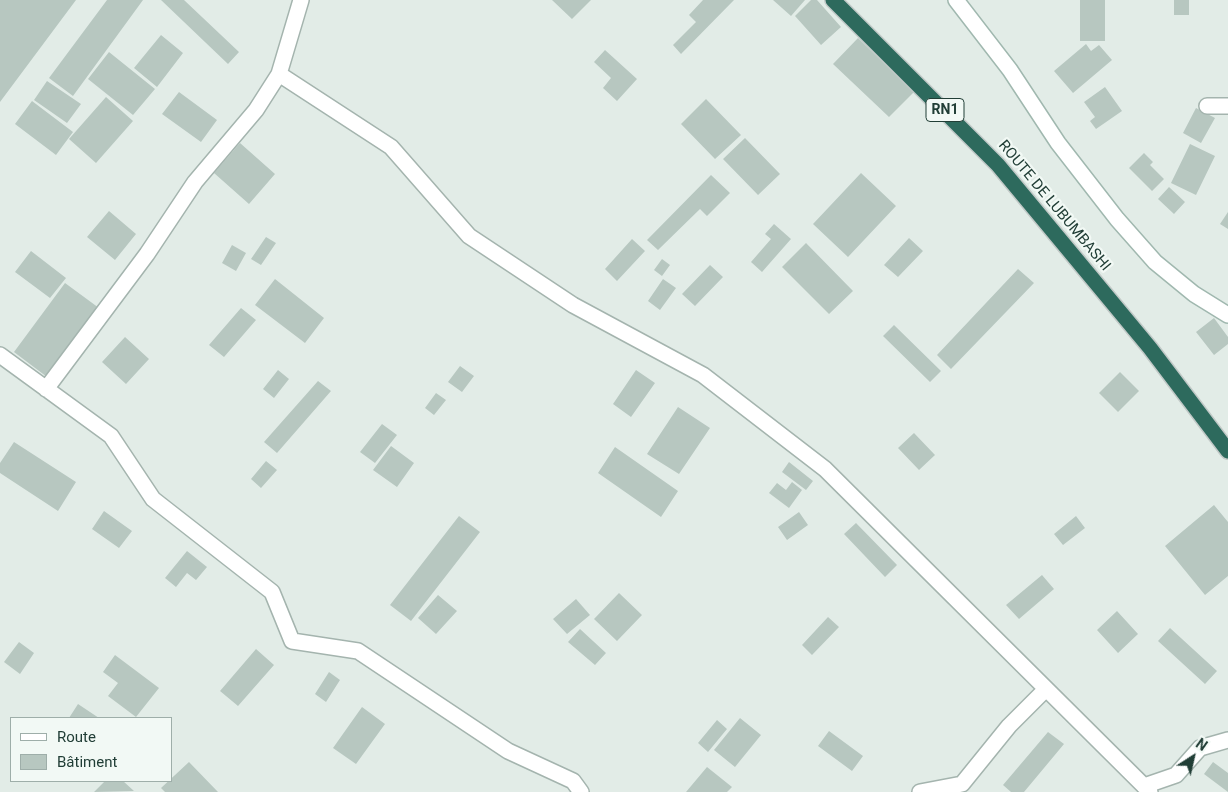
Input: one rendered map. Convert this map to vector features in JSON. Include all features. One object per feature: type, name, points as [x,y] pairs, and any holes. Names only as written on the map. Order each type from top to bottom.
[{"type":"highway","name":"ROUTE DE LUBUMBASHI","points":[[833,0],[998,165],[1150,348],[1228,451]]},
{"type":"street","points":[[46,389],[147,254],[195,182],[256,110],[279,74],[300,0]]},
{"type":"street","points":[[956,0],[1010,70],[1058,142],[1117,219],[1162,268],[1194,294],[1228,315]]},
{"type":"street","points":[[279,74],[392,147],[470,236],[573,305],[703,375],[825,469],[1147,789],[1176,775],[1200,748],[1228,740]]},
{"type":"street","points":[[1207,106],[1228,106]]},
{"type":"street","points":[[0,356],[111,436],[153,499],[272,592],[292,641],[358,651],[508,751],[573,781],[580,792]]},
{"type":"street","points":[[920,792],[962,784],[1009,726],[1046,688]]},
{"type":"building","points":[[0,0],[76,0],[0,102]]},
{"type":"building","points":[[107,0],[143,0],[73,96],[49,78]]},
{"type":"building","points":[[161,0],[184,0],[239,52],[228,64]]},
{"type":"building","points":[[552,0],[591,0],[572,19]]},
{"type":"building","points":[[703,0],[734,0],[681,54],[673,45],[696,22],[689,15]]},
{"type":"building","points":[[773,0],[805,0],[791,16]]},
{"type":"building","points":[[811,0],[817,0],[841,27],[821,45],[795,16]]},
{"type":"building","points":[[1080,0],[1105,0],[1105,41],[1080,41]]},
{"type":"building","points":[[1174,0],[1189,0],[1189,15],[1174,15]]},
{"type":"building","points":[[161,35],[183,53],[157,87],[134,68]]},
{"type":"building","points":[[858,38],[914,92],[889,117],[833,64]]},
{"type":"building","points":[[1086,44],[1091,51],[1099,45],[1112,60],[1073,93],[1054,71]]},
{"type":"building","points":[[605,50],[637,79],[617,101],[603,88],[611,78],[594,62]]},
{"type":"building","points":[[109,52],[155,89],[133,115],[88,79]]},
{"type":"building","points":[[47,81],[81,104],[67,123],[34,100]]},
{"type":"building","points":[[1105,87],[1122,111],[1096,129],[1090,121],[1095,117],[1084,102]]},
{"type":"building","points":[[179,92],[217,120],[201,142],[162,114]]},
{"type":"building","points":[[106,97],[133,121],[96,163],[69,139]]},
{"type":"building","points":[[706,99],[741,135],[715,159],[681,124]]},
{"type":"building","points":[[32,101],[73,132],[56,155],[15,124]]},
{"type":"building","points":[[1196,108],[1215,118],[1201,143],[1183,133]]},
{"type":"building","points":[[745,138],[780,174],[758,195],[723,159]]},
{"type":"building","points":[[240,143],[275,174],[249,204],[214,173]]},
{"type":"building","points":[[1190,144],[1215,156],[1196,195],[1171,183]]},
{"type":"building","points":[[1144,153],[1153,162],[1150,165],[1164,179],[1152,191],[1129,168]]},
{"type":"building","points":[[861,173],[896,206],[848,257],[813,224]]},
{"type":"building","points":[[711,175],[730,193],[707,216],[700,209],[658,250],[647,240]]},
{"type":"building","points":[[1169,187],[1185,202],[1174,214],[1158,199]]},
{"type":"building","points":[[109,211],[136,234],[115,260],[87,237]]},
{"type":"building","points":[[1228,212],[1228,229],[1220,224]]},
{"type":"building","points":[[774,224],[791,239],[762,272],[751,262],[771,239],[765,234]]},
{"type":"building","points":[[266,237],[276,243],[261,265],[251,259]]},
{"type":"building","points":[[909,238],[923,251],[898,277],[884,265]]},
{"type":"building","points":[[632,239],[645,251],[617,281],[605,269]]},
{"type":"building","points":[[806,243],[853,291],[829,314],[782,267]]},
{"type":"building","points":[[232,245],[246,253],[236,271],[222,263]]},
{"type":"building","points":[[31,251],[66,278],[50,298],[15,272]]},
{"type":"building","points":[[662,259],[670,265],[662,276],[654,270]]},
{"type":"building","points":[[710,265],[723,277],[695,306],[682,294]]},
{"type":"building","points":[[1018,269],[1034,283],[951,369],[937,355]]},
{"type":"building","points":[[275,279],[324,318],[305,343],[255,305]]},
{"type":"building","points":[[663,279],[676,288],[660,310],[648,301]]},
{"type":"building","points":[[65,283],[99,308],[47,377],[14,352]]},
{"type":"building","points":[[241,308],[256,320],[224,357],[209,345]]},
{"type":"building","points":[[1214,318],[1228,337],[1228,344],[1214,355],[1196,332]]},
{"type":"building","points":[[894,325],[941,371],[930,382],[883,336]]},
{"type":"building","points":[[125,337],[149,359],[126,384],[102,362]]},
{"type":"building","points":[[460,366],[474,376],[462,392],[448,382]]},
{"type":"building","points":[[278,370],[289,379],[274,398],[263,389]]},
{"type":"building","points":[[636,370],[655,383],[631,417],[613,404]]},
{"type":"building","points":[[1120,372],[1139,391],[1118,412],[1099,393]]},
{"type":"building","points":[[318,381],[331,391],[277,453],[264,442]]},
{"type":"building","points":[[436,393],[446,400],[434,415],[425,408]]},
{"type":"building","points":[[678,407],[710,428],[679,474],[647,454]]},
{"type":"building","points":[[382,424],[397,435],[375,463],[360,452]]},
{"type":"building","points":[[914,433],[935,455],[919,470],[898,448]]},
{"type":"building","points":[[14,442],[76,482],[58,511],[0,473],[0,463]]},
{"type":"building","points":[[391,446],[414,463],[397,487],[373,470]]},
{"type":"building","points":[[615,447],[678,491],[661,517],[598,473]]},
{"type":"building","points":[[266,461],[277,470],[261,488],[251,479]]},
{"type":"building","points":[[789,462],[813,481],[806,490],[782,472]]},
{"type":"building","points":[[792,482],[802,490],[789,508],[769,493],[777,483],[786,490]]},
{"type":"building","points":[[1214,505],[1228,522],[1228,576],[1205,595],[1165,546]]},
{"type":"building","points":[[104,511],[132,531],[119,548],[92,529]]},
{"type":"building","points":[[799,512],[808,525],[787,540],[778,527]]},
{"type":"building","points":[[459,516],[480,532],[411,621],[390,605]]},
{"type":"building","points":[[1076,516],[1085,528],[1063,545],[1054,534]]},
{"type":"building","points":[[856,523],[897,565],[885,577],[844,534]]},
{"type":"building","points":[[187,551],[207,567],[196,580],[187,573],[176,587],[165,578]]},
{"type":"building","points":[[1042,575],[1054,589],[1019,619],[1006,605]]},
{"type":"building","points":[[619,593],[642,615],[617,641],[594,619]]},
{"type":"building","points":[[438,595],[457,611],[436,634],[418,618]]},
{"type":"building","points":[[576,599],[590,615],[567,634],[553,619]]},
{"type":"building","points":[[1117,611],[1138,634],[1118,653],[1097,630]]},
{"type":"building","points":[[828,617],[839,627],[812,655],[802,645]]},
{"type":"building","points":[[1170,628],[1217,671],[1205,684],[1158,641]]},
{"type":"building","points":[[580,629],[606,653],[595,665],[568,642]]},
{"type":"building","points":[[19,642],[34,653],[20,674],[4,662]]},
{"type":"building","points":[[256,649],[274,665],[238,706],[220,691]]},
{"type":"building","points":[[115,655],[159,688],[136,717],[108,696],[118,683],[103,672]]},
{"type":"building","points":[[329,672],[340,680],[326,702],[315,694]]},
{"type":"building","points":[[78,704],[98,717],[70,717]]},
{"type":"building","points":[[362,707],[385,724],[356,764],[333,748]]},
{"type":"building","points":[[740,718],[761,735],[735,767],[714,750]]},
{"type":"building","points":[[717,720],[727,729],[708,752],[698,743]]},
{"type":"building","points":[[829,731],[863,756],[852,771],[818,746]]},
{"type":"building","points":[[1048,732],[1064,744],[1024,792],[1011,792],[1003,785]]},
{"type":"building","points":[[189,762],[218,792],[165,792],[161,788],[167,782],[172,782],[172,778]]},
{"type":"building","points":[[1213,762],[1228,773],[1228,792],[1204,774]]},
{"type":"building","points":[[707,767],[732,787],[727,792],[686,792]]},
{"type":"building","points":[[104,782],[124,782],[134,791],[94,792]]}]
